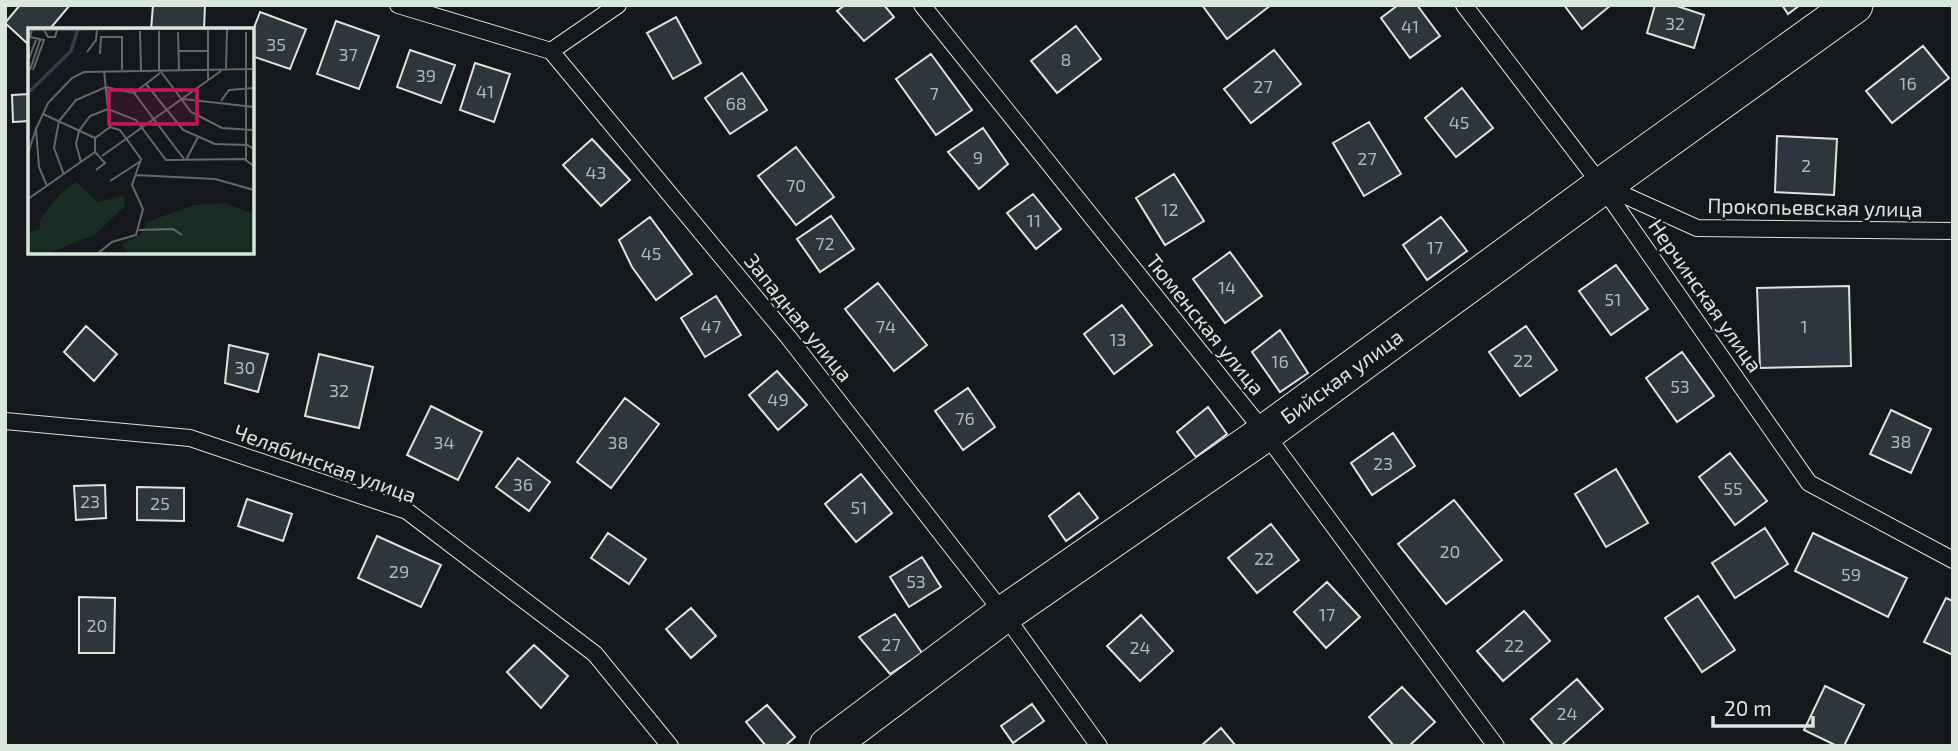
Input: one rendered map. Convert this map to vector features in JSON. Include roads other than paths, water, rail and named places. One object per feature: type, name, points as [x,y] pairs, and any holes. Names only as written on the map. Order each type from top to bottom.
[{"type":"street","name":"Бийская улица","points":[[828,746],[1004,614],[1265,433],[1853,5]]},
{"type":"lane","points":[[398,5],[551,51],[618,5]]},
{"type":"lane","name":"Тюменская улица","points":[[922,5],[1265,433],[1496,746]]},
{"type":"lane","name":"Нерчинская улица","points":[[1464,5],[1602,186],[1810,483],[1953,560]]},
{"type":"lane","name":"Западная улица","points":[[551,51],[789,338],[1004,614],[1099,746]]},
{"type":"lane","name":"Прокопьевская улица","points":[[1602,186],[1697,228],[1953,231]]},
{"type":"lane","name":"Челябинская улица","points":[[5,421],[190,438],[407,511],[595,654],[670,746]]}]
